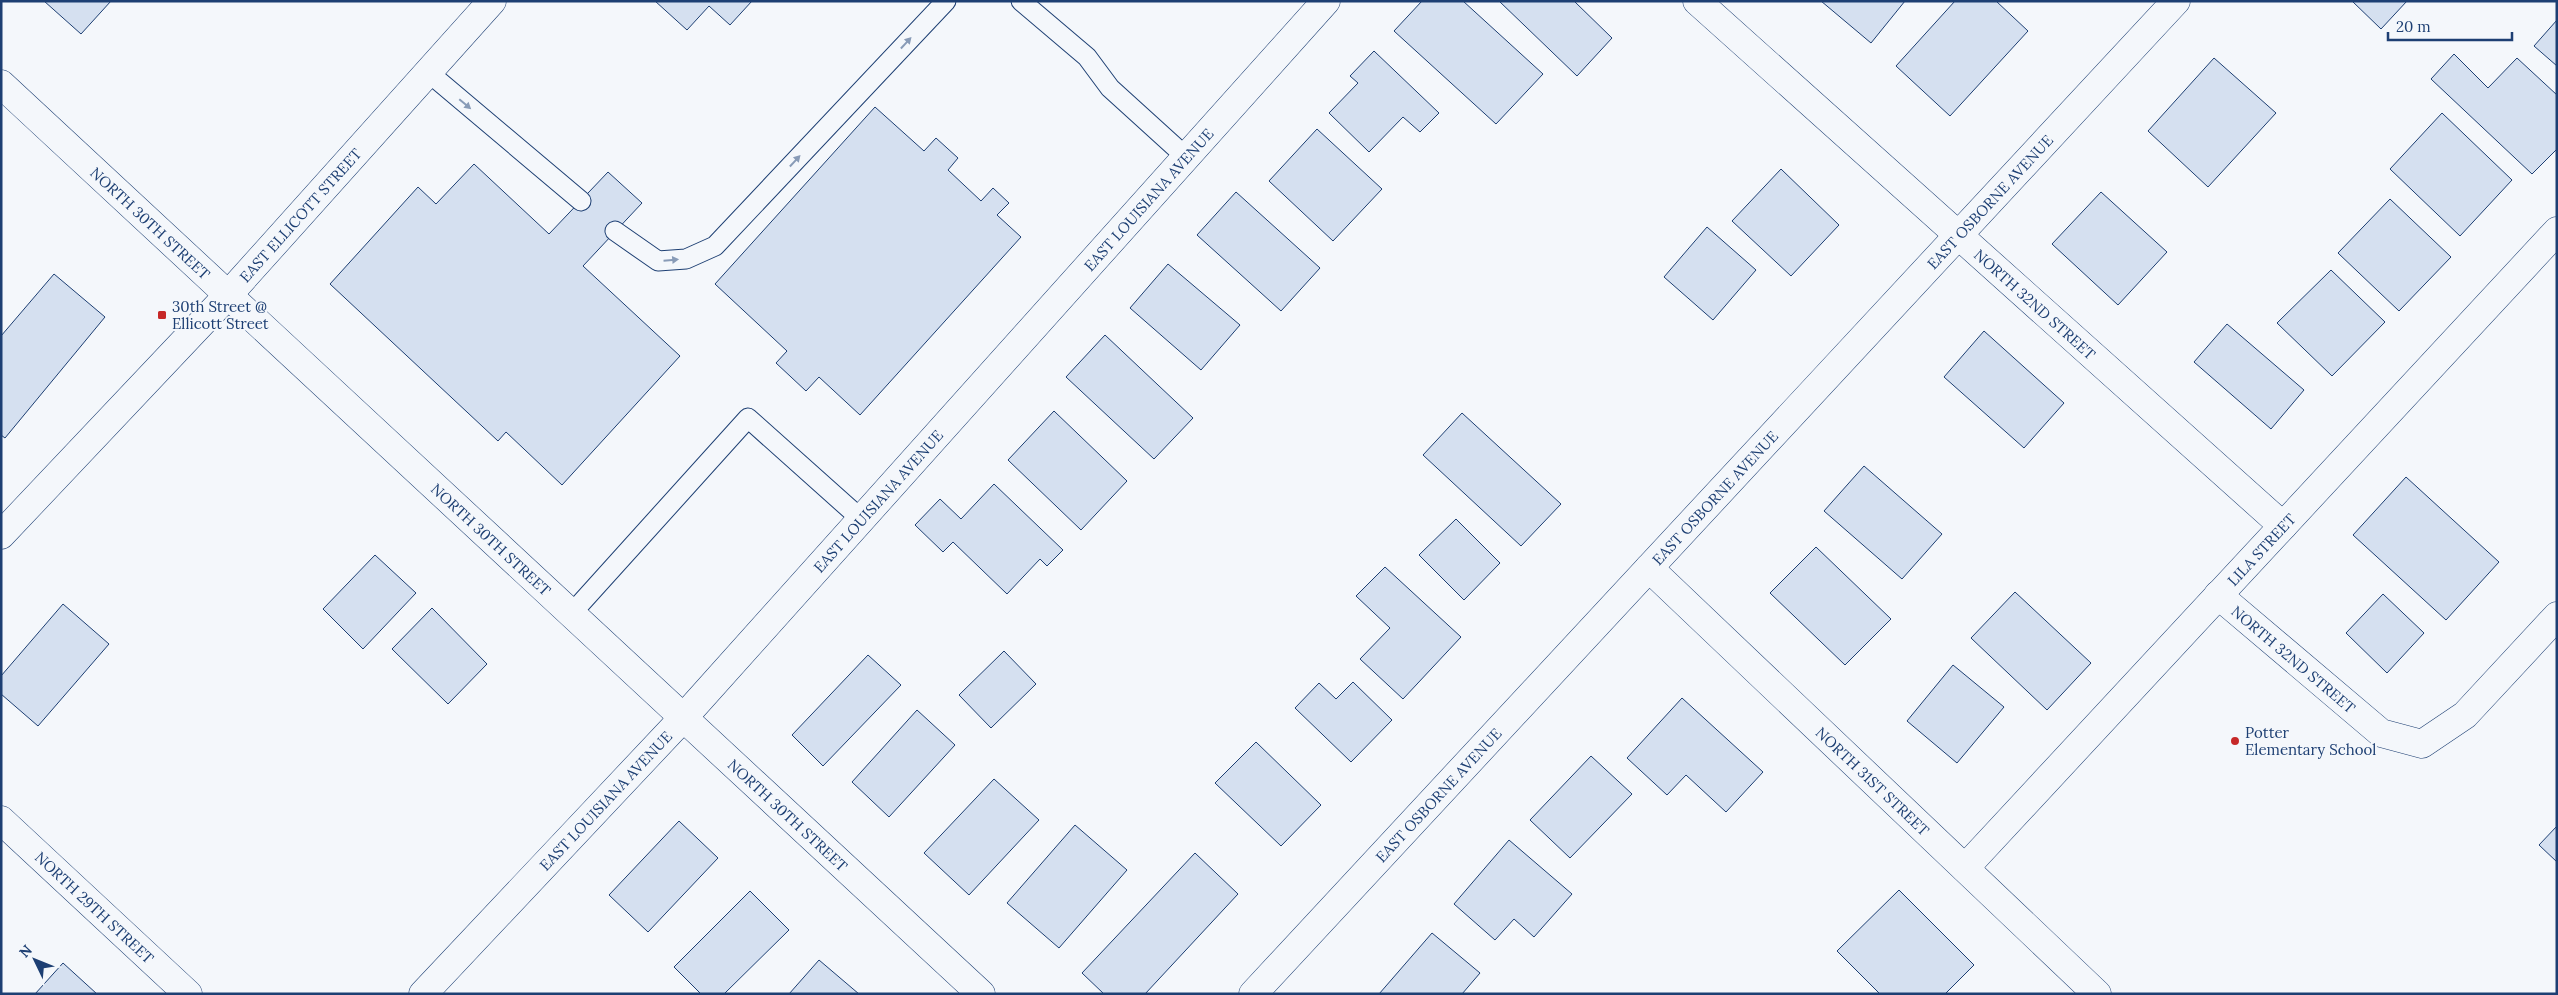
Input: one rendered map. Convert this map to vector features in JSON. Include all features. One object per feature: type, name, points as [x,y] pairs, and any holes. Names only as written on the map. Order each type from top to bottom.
[{"type":"street","name":"EAST ELLICOTT STREET","points":[[1,535],[228,294],[492,1]]},
{"type":"street","name":"EAST LOUISIANA AVENUE","points":[[423,994],[684,717],[1326,1]]},
{"type":"street","name":"NORTH 32ND STREET","points":[[1697,1],[2284,526]]},
{"type":"street","name":"EAST OSBORNE AVENUE","points":[[1253,994],[1959,237],[2176,1]]},
{"type":"street","name":"NORTH 30TH STREET","points":[[1,84],[981,994]]},
{"type":"street","name":"LILA STREET","points":[[1964,868],[2557,231]]},
{"type":"street","name":"NORTH 31ST STREET","points":[[1649,568],[1964,868],[2080,988]]},
{"type":"street","name":"NORTH 32ND STREET","points":[[2218,595],[2381,734],[2422,744],[2465,714],[2557,616]]},
{"type":"street","name":"NORTH 29TH STREET","points":[[1,820],[188,994]]},
{"type":"lane","points":[[615,231],[658,261],[686,259],[715,246],[946,1]]},
{"type":"lane","points":[[1021,1],[1087,57],[1110,88],[1186,157]]},
{"type":"lane","points":[[428,72],[581,201]]},
{"type":"lane","points":[[572,613],[748,418],[861,519]]},
{"type":"building","points":[[44,1],[111,1],[81,34]]},
{"type":"building","points":[[655,1],[752,1],[730,25],[709,6],[687,30]]},
{"type":"building","points":[[1422,1],[1463,1],[1543,74],[1496,124],[1394,31]]},
{"type":"building","points":[[1499,1],[1574,1],[1612,38],[1577,76]]},
{"type":"building","points":[[1821,1],[1905,1],[1871,43]]},
{"type":"building","points":[[1955,1],[1996,1],[2028,31],[1950,116],[1896,66]]},
{"type":"building","points":[[2352,1],[2407,1],[2381,29]]},
{"type":"building","points":[[2557,20],[2557,66],[2534,46]]},
{"type":"building","points":[[1374,51],[1439,113],[1420,132],[1403,117],[1369,152],[1329,113],[1358,83],[1350,76]]},
{"type":"building","points":[[2454,54],[2488,88],[2517,58],[2557,95],[2557,149],[2532,174],[2431,79]]},
{"type":"building","points":[[2214,58],[2276,113],[2208,187],[2148,131]]},
{"type":"building","points":[[875,107],[924,151],[936,138],[958,158],[948,170],[981,201],[993,188],[1009,203],[997,215],[1021,237],[860,415],[819,377],[806,391],[776,363],[787,351],[715,284]]},
{"type":"building","points":[[2442,113],[2512,180],[2460,236],[2390,169]]},
{"type":"building","points":[[1317,129],[1382,189],[1333,241],[1269,181]]},
{"type":"building","points":[[474,164],[549,234],[608,172],[642,203],[583,266],[680,356],[562,485],[506,432],[498,441],[330,284],[418,187],[436,204]]},
{"type":"building","points":[[1781,169],[1839,225],[1791,276],[1732,221]]},
{"type":"building","points":[[1236,192],[1320,268],[1281,311],[1197,235]]},
{"type":"building","points":[[2101,192],[2167,252],[2118,305],[2052,244]]},
{"type":"building","points":[[2390,199],[2451,257],[2399,311],[2338,253]]},
{"type":"building","points":[[1707,227],[1756,270],[1713,320],[1664,277]]},
{"type":"building","points":[[1168,264],[1240,325],[1201,370],[1130,308]]},
{"type":"building","points":[[2331,270],[2385,322],[2332,376],[2277,323]]},
{"type":"building","points":[[54,274],[105,317],[5,438],[1,435],[1,336]]},
{"type":"building","points":[[2227,324],[2304,390],[2271,429],[2194,362]]},
{"type":"building","points":[[1984,331],[2064,403],[2024,448],[1944,377]]},
{"type":"building","points":[[1105,335],[1193,418],[1154,459],[1066,377]]},
{"type":"building","points":[[1054,411],[1127,481],[1081,530],[1008,460]]},
{"type":"building","points":[[1462,413],[1561,504],[1521,546],[1423,455]]},
{"type":"building","points":[[1864,466],[1942,534],[1902,579],[1824,511]]},
{"type":"building","points":[[2406,477],[2499,562],[2446,620],[2353,535]]},
{"type":"building","points":[[994,484],[1063,550],[1047,566],[1040,559],[1007,594],[953,542],[943,552],[915,525],[940,499],[961,519]]},
{"type":"building","points":[[1456,519],[1500,563],[1464,600],[1419,555]]},
{"type":"building","points":[[1816,547],[1891,619],[1845,665],[1770,593]]},
{"type":"building","points":[[375,555],[416,593],[363,649],[323,609]]},
{"type":"building","points":[[1385,567],[1461,637],[1403,699],[1360,659],[1390,628],[1356,596]]},
{"type":"building","points":[[2015,592],[2091,663],[2047,710],[1971,638]]},
{"type":"building","points":[[2383,594],[2424,633],[2387,673],[2346,633]]},
{"type":"building","points":[[63,604],[109,644],[38,726],[1,694],[1,676]]},
{"type":"building","points":[[432,608],[487,664],[448,704],[392,649]]},
{"type":"building","points":[[1004,651],[1036,684],[991,728],[959,695]]},
{"type":"building","points":[[868,655],[901,685],[823,766],[792,735]]},
{"type":"building","points":[[1953,665],[2004,707],[1957,763],[1907,721]]},
{"type":"building","points":[[1353,682],[1392,720],[1351,762],[1295,708],[1319,683],[1336,699]]},
{"type":"building","points":[[1682,698],[1763,772],[1726,812],[1686,775],[1667,795],[1627,758]]},
{"type":"building","points":[[917,710],[955,745],[889,817],[852,782]]},
{"type":"building","points":[[1256,742],[1321,805],[1281,846],[1215,783]]},
{"type":"building","points":[[1591,756],[1632,794],[1570,858],[1530,820]]},
{"type":"building","points":[[994,779],[1039,820],[969,895],[924,853]]},
{"type":"building","points":[[679,821],[718,858],[648,932],[609,895]]},
{"type":"building","points":[[1075,825],[1127,870],[1059,948],[1007,903]]},
{"type":"building","points":[[2557,826],[2557,862],[2539,845]]},
{"type":"building","points":[[1509,840],[1572,894],[1534,937],[1514,919],[1495,940],[1454,904]]},
{"type":"building","points":[[1195,853],[1238,894],[1145,994],[1104,994],[1082,973]]},
{"type":"building","points":[[1899,890],[1974,965],[1945,994],[1880,994],[1837,951]]},
{"type":"building","points":[[750,891],[789,930],[724,994],[701,994],[674,967]]},
{"type":"building","points":[[1432,933],[1480,973],[1462,994],[1379,994]]},
{"type":"building","points":[[819,960],[859,994],[789,994]]},
{"type":"building","points":[[63,963],[97,994],[35,994]]},
{"type":"place","name":"30th Street @ Ellicott Street","points":[[162,315]]},
{"type":"place","name":"Potter Elementary School","points":[[2235,741]]}]
